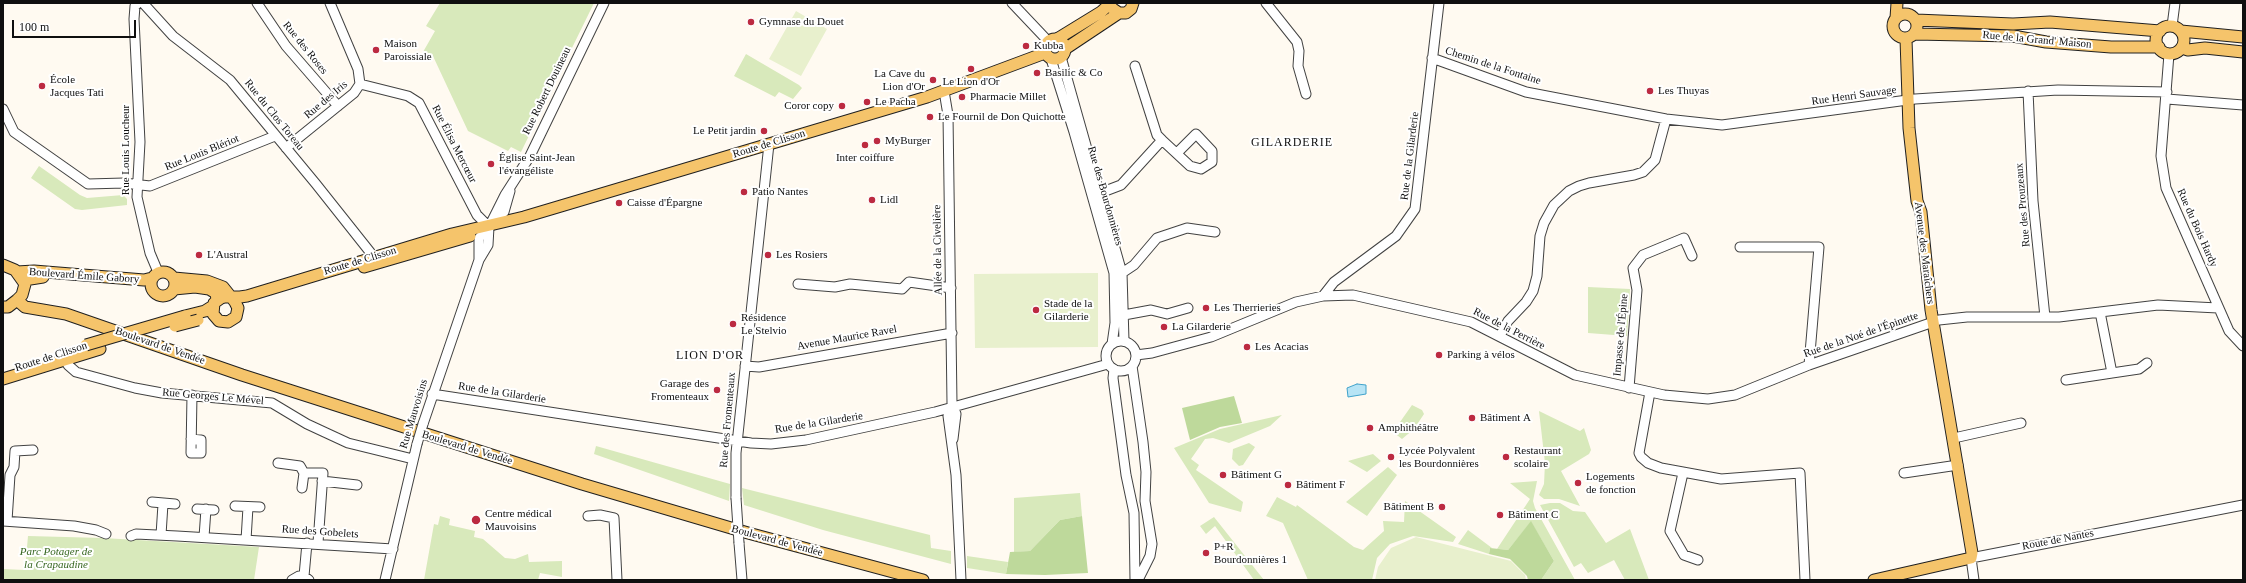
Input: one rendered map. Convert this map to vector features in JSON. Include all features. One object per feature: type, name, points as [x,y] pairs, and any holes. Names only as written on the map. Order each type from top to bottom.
[{"type":"main road","points":[[1053,40],[1064,44],[1056,54],[1044,47],[1053,40],[1101,12],[1111,3],[1113,9],[1119,13]]},
{"type":"main road","name":"Route de Clisson","points":[[238,308],[249,301],[452,234],[489,227],[769,144],[944,91],[1056,54],[1119,13],[1128,12],[1133,3]]},
{"type":"main road","points":[[1897,3],[1896,18],[1893,30],[1898,36],[1910,36],[1918,27],[1909,3]]},
{"type":"main road","points":[[1896,18],[1902,14],[1913,17]]},
{"type":"main road","name":"Rue de la Grand' Maison","points":[[1913,17],[2013,24],[2050,22],[2160,31]]},
{"type":"main road","points":[[2176,29],[2184,39],[2182,48],[2169,54],[2159,47],[2157,38],[2160,31],[2176,29],[2243,38]]},
{"type":"main road","name":"Rue de la Grand' Maison","points":[[1910,36],[2012,36],[2046,42],[2111,47],[2159,47]]},
{"type":"main road","name":"Avenue des Maraîchers","points":[[1910,36],[1908,100],[1911,150],[1917,201],[1921,212],[1933,322],[1948,416],[1954,438],[1972,558]]},
{"type":"main road","points":[[2182,48],[2188,50],[2205,48],[2243,52]]},
{"type":"main road","name":"Route de Clisson","points":[[3,372],[100,349],[198,320],[207,317],[215,308],[231,297],[247,296],[373,261]]},
{"type":"main road","points":[[3,265],[21,276],[22,295],[8,307],[3,307]]},
{"type":"main road","name":"Boulevard Émile Gabory","points":[[21,276],[34,271],[144,280],[154,279]]},
{"type":"main road","points":[[169,273],[174,283],[169,294],[162,296],[156,294],[154,279],[169,273]]},
{"type":"main road","points":[[216,282],[223,286],[238,308],[236,317],[228,322],[223,322],[215,308],[216,293],[205,288],[174,283],[216,282]]},
{"type":"main road","name":"Boulevard de Vendée","points":[[17,300],[25,306],[66,314],[250,378],[582,484],[748,533],[923,580]]},
{"type":"main road","name":"Route de Clisson","points":[[3,379],[63,357],[86,345],[215,308]]},
{"type":"main road","name":"Route de Nantes","points":[[1874,580],[1972,558]]},
{"type":"street","name":"Rue Louis Loucheur","points":[[138,3],[134,10],[140,142],[137,197],[141,220],[150,253],[154,279]]},
{"type":"street","name":"Rue du Clos Toreau","points":[[142,3],[173,36],[230,80],[349,225],[373,261]]},
{"type":"street","name":"Rue des Roses","points":[[256,3],[286,46],[338,106]]},
{"type":"street","points":[[330,3],[358,69],[360,84]]},
{"type":"street","name":"Rue Robert Douineau","points":[[489,227],[504,212],[508,204],[510,188],[530,156],[604,3]]},
{"type":"street","points":[[1012,3],[1053,40]]},
{"type":"street","points":[[1266,3],[1297,42],[1299,51],[1298,66],[1306,94]]},
{"type":"street","name":"Rue de la Gilarderie","points":[[1323,296],[1334,282],[1396,236],[1415,209],[1439,3]]},
{"type":"street","points":[[2175,3],[2176,29]]},
{"type":"street","name":"Rue des Bourdonnières","points":[[1056,54],[1100,192],[1122,273],[1124,342]]},
{"type":"street","name":"Rue des Bourdonnières","points":[[1056,54],[1074,132],[1114,274],[1115,322],[1112,344]]},
{"type":"street","name":"Rue du Bois Hardy","points":[[2169,54],[2167,95],[2161,156],[2166,188],[2218,308],[2232,335],[2243,346]]},
{"type":"street","name":"Chemin de la Fontaine","points":[[1432,58],[1526,92],[1547,96]]},
{"type":"street","points":[[1135,66],[1157,135],[1177,152]]},
{"type":"street","name":"Rue des Iris","points":[[286,148],[354,93],[360,84]]},
{"type":"street","name":"Rue Élisa Mercœur","points":[[360,84],[408,96],[419,104],[477,215],[489,227]]},
{"type":"street","name":"Allée de la Civelière","points":[[944,91],[948,115],[952,408],[956,414],[953,440],[961,580]]},
{"type":"street","name":"Rue Henri Sauvage","points":[[1547,96],[1666,119],[1722,125],[1908,100],[2028,91],[2167,95],[2243,105]]},
{"type":"street","name":"Rue des Prouzeaux","points":[[2028,91],[2033,201],[2045,317]]},
{"type":"street","name":"Rue Louis Blériot","points":[[3,109],[14,132],[85,183],[137,184],[150,186],[275,136]]},
{"type":"street","points":[[1500,336],[1508,321],[1526,302],[1533,291],[1538,269],[1540,236],[1544,223],[1554,205],[1569,192],[1579,186],[1634,175],[1649,167],[1658,152],[1666,119]]},
{"type":"street","points":[[1100,192],[1121,185],[1162,140]]},
{"type":"street","name":"Rue des Fromenteaux","points":[[742,580],[736,498],[737,440],[769,144]]},
{"type":"street","name":"Rue Mauvoisins","points":[[385,580],[417,444],[431,398],[479,260],[488,245],[489,227]]},
{"type":"street","points":[[1122,273],[1134,264],[1157,238],[1187,228],[1215,232]]},
{"type":"street","name":"Impasse de l'Épine","points":[[1629,388],[1637,290],[1634,268],[1643,255],[1684,238],[1692,256]]},
{"type":"street","points":[[1740,247],[1819,247],[1809,365]]},
{"type":"street","points":[[798,284],[835,287],[850,284],[902,289],[909,282],[951,288]]},
{"type":"street","name":"Rue de la Perrière","points":[[1323,296],[1353,295],[1463,319],[1500,336],[1568,372]]},
{"type":"street","points":[[1136,354],[1152,353],[1203,340],[1296,302],[1323,296]]},
{"type":"street","name":"Rue de la Noé de l'Épinette","points":[[1568,372],[1629,388],[1681,398],[1720,399],[1735,395],[1809,365],[1933,322],[1967,317],[2045,317],[2158,305],[2218,308]]},
{"type":"street","points":[[1124,315],[1151,310],[1167,314],[1188,308]]},
{"type":"street","points":[[2100,312],[2104,343],[2112,373]]},
{"type":"street","name":"Avenue Maurice Ravel","points":[[745,366],[759,366],[952,333]]},
{"type":"street","points":[[1124,342],[1132,345],[1136,354],[1132,366],[1144,450],[1146,472],[1145,501],[1152,544],[1150,556],[1137,580],[1134,513],[1126,475],[1111,366],[1106,354],[1112,344],[1124,342]]},
{"type":"street","name":"Rue Georges Le Mével","points":[[63,357],[68,366],[76,372],[162,394],[272,403],[307,424],[348,443],[413,459]]},
{"type":"street","points":[[2066,380],[2139,369],[2147,363]]},
{"type":"street","points":[[1111,366],[1123,371],[1132,366]]},
{"type":"street","name":"Rue de la Gilarderie","points":[[431,398],[760,444],[806,440],[952,408],[1111,366]]},
{"type":"street","points":[[1650,392],[1640,448],[1641,457],[1648,463],[1661,468],[1683,473],[1721,479],[1800,472],[1805,580]]},
{"type":"street","points":[[191,440],[192,396]]},
{"type":"street","points":[[1954,438],[2021,423]]},
{"type":"street","points":[[33,450],[15,451],[14,467],[7,474],[5,521],[74,526],[96,530],[106,534]]},
{"type":"street","points":[[278,463],[300,466],[304,473],[302,488]]},
{"type":"street","points":[[1904,473],[1958,465]]},
{"type":"street","points":[[304,473],[322,473],[318,543]]},
{"type":"street","points":[[1683,473],[1670,531],[1684,555],[1698,560]]},
{"type":"street","points":[[322,481],[356,485]]},
{"type":"street","points":[[152,502],[175,504]]},
{"type":"street","points":[[161,535],[163,504]]},
{"type":"street","name":"Route de Nantes","points":[[1972,558],[2243,505]]},
{"type":"street","points":[[235,506],[260,507]]},
{"type":"street","points":[[246,540],[248,507]]},
{"type":"street","points":[[204,537],[206,509]]},
{"type":"street","points":[[588,516],[600,515],[614,518],[617,580]]},
{"type":"street","name":"Rue des Gobelets","points":[[131,536],[136,534],[318,543],[393,550]]},
{"type":"street","points":[[292,580],[295,577],[307,578],[307,543]]},
{"type":"street","points":[[1972,558],[1974,580]]},
{"type":"green space","points":[[440,3],[594,3],[521,152],[511,147],[508,151],[468,131],[432,54],[419,59],[435,31],[426,26]]},
{"type":"green space","points":[[796,11],[827,29],[801,76],[769,59]]},
{"type":"green space","points":[[746,54],[802,88],[793,99],[779,92],[775,97],[734,76]]},
{"type":"green space","points":[[39,166],[80,195],[87,198],[123,195],[127,199],[127,205],[82,210],[75,209],[31,178]]},
{"type":"green space","name":"Stade de la Gilarderie","points":[[1098,273],[1098,347],[975,348],[974,274]]},
{"type":"green space","points":[[1588,287],[1630,289],[1627,336],[1588,333]]},
{"type":"green space","points":[[1234,396],[1242,423],[1220,427],[1190,440],[1182,408]]},
{"type":"green space","points":[[1412,405],[1422,410],[1424,414],[1414,429],[1402,439],[1393,432]]},
{"type":"green space","points":[[1539,411],[1580,431],[1584,428],[1591,450],[1589,454],[1561,471],[1580,506],[1559,499],[1544,499],[1539,495],[1544,484],[1545,463]]},
{"type":"green space","points":[[1282,415],[1270,426],[1229,443],[1213,438],[1205,439],[1191,459],[1199,465],[1196,470],[1243,502],[1241,512],[1209,503],[1174,448],[1220,429]]},
{"type":"green space","points":[[1249,443],[1255,447],[1243,465],[1239,466],[1232,459],[1233,449]]},
{"type":"green space","points":[[596,446],[730,484],[729,501],[594,454]]},
{"type":"green space","points":[[1373,454],[1381,461],[1367,472],[1348,461]]},
{"type":"green space","points":[[1388,467],[1397,475],[1367,516],[1346,502]]},
{"type":"green space","points":[[1537,481],[1533,501],[1535,508],[1575,580],[1541,580],[1554,561],[1531,522],[1508,550],[1497,549],[1530,499],[1510,483]]},
{"type":"green space","points":[[742,488],[930,535],[931,548],[951,551],[951,564],[823,530],[744,505]]},
{"type":"green space","points":[[1080,493],[1082,516],[1060,520],[1030,551],[1014,552],[1014,498]]},
{"type":"green space","points":[[1277,497],[1296,507],[1297,505],[1354,547],[1363,550],[1384,531],[1383,521],[1404,522],[1405,501],[1456,537],[1453,542],[1413,536],[1390,544],[1377,558],[1372,580],[1308,580],[1283,523],[1266,516]]},
{"type":"green space","points":[[1560,503],[1573,511],[1585,512],[1606,543],[1630,529],[1649,580],[1625,580],[1614,560],[1588,573],[1581,563],[1574,567],[1540,505]]},
{"type":"green space","points":[[440,516],[450,519],[449,525],[475,531],[474,537],[483,539],[505,558],[515,559],[528,554],[529,562],[562,561],[562,577],[540,573],[538,580],[424,580],[434,524],[438,525]]},
{"type":"green space","points":[[1082,516],[1088,573],[1045,575],[1006,574],[1010,552],[1030,551],[1060,520]]},
{"type":"green space","points":[[1214,517],[1264,580],[1254,580],[1215,526],[1206,534],[1200,526]]},
{"type":"green space","points":[[1531,521],[1554,561],[1541,580],[1528,580],[1527,576],[1510,559],[1489,554],[1490,548],[1508,550]]},
{"type":"green space","points":[[1468,530],[1492,548],[1490,548],[1489,554],[1458,544]]},
{"type":"green space","name":"Parc Potager de la Crapaudine","points":[[28,536],[103,538],[259,547],[254,580],[3,580],[3,569],[25,570]]},
{"type":"green space","points":[[1416,537],[1511,561],[1525,575],[1526,580],[1375,580],[1378,567],[1391,548]]},
{"type":"green space","points":[[967,556],[1008,562],[1006,574],[967,568]]},
{"type":"water","points":[[1357,384],[1366,385],[1366,394],[1348,397],[1347,388]]},
{"type":"place","name":"Gymnase du Douet","points":[[751,22]]},
{"type":"place","name":"Kubba","points":[[1026,46]]},
{"type":"place","name":"Maison Paroissiale","points":[[376,50]]},
{"type":"place","name":"Le Lion d'Or","points":[[971,69]]},
{"type":"place","name":"Basilic & Co","points":[[1037,73]]},
{"type":"place","name":"La Cave du Lion d'Or","points":[[933,80]]},
{"type":"place","name":"École Jacques Tati","points":[[42,86]]},
{"type":"place","name":"Les Thuyas","points":[[1650,91]]},
{"type":"place","name":"Pharmacie Millet","points":[[962,97]]},
{"type":"place","name":"Le Pacha","points":[[867,102]]},
{"type":"place","name":"Coror copy","points":[[842,106]]},
{"type":"place","name":"Le Fournil de Don Quichotte","points":[[930,117]]},
{"type":"place","name":"Le Petit jardin","points":[[764,131]]},
{"type":"place","name":"MyBurger","points":[[877,141]]},
{"type":"place","name":"Inter coiffure","points":[[865,145]]},
{"type":"place","name":"Église Saint-Jean l'évangéliste","points":[[491,164]]},
{"type":"place","name":"Patio Nantes","points":[[744,192]]},
{"type":"place","name":"Lidl","points":[[872,200]]},
{"type":"place","name":"Caisse d'Épargne","points":[[619,203]]},
{"type":"place","name":"L'Austral","points":[[199,255]]},
{"type":"place","name":"Les Rosiers","points":[[768,255]]},
{"type":"place","name":"Les Therrieries","points":[[1206,308]]},
{"type":"place","name":"Stade de la Gilarderie","points":[[1036,310]]},
{"type":"place","name":"Résidence Le Stelvio","points":[[733,324]]},
{"type":"place","name":"La Gilarderie","points":[[1164,327]]},
{"type":"place","name":"Les Acacias","points":[[1247,347]]},
{"type":"place","name":"Parking à vélos","points":[[1439,355]]},
{"type":"place","name":"Garage des Fromenteaux","points":[[717,390]]},
{"type":"place","name":"Bâtiment A","points":[[1472,418]]},
{"type":"place","name":"Amphithéâtre","points":[[1370,428]]},
{"type":"place","name":"Lycée Polyvalent les Bourdonnières","points":[[1391,457]]},
{"type":"place","name":"Restaurant scolaire","points":[[1506,457]]},
{"type":"place","name":"Bâtiment G","points":[[1223,475]]},
{"type":"place","name":"Logements de fonction","points":[[1578,483]]},
{"type":"place","name":"Bâtiment F","points":[[1288,485]]},
{"type":"place","name":"Bâtiment B","points":[[1442,507]]},
{"type":"place","name":"Bâtiment C","points":[[1500,515]]},
{"type":"place","name":"Centre médical Mauvoisins","points":[[476,520]]},
{"type":"place","name":"P+R Bourdonnières 1","points":[[1206,553]]},
{"type":"district","name":"GILARDERIE","points":[[1292,143]]},
{"type":"district","name":"LION D'OR","points":[[710,356]]}]
